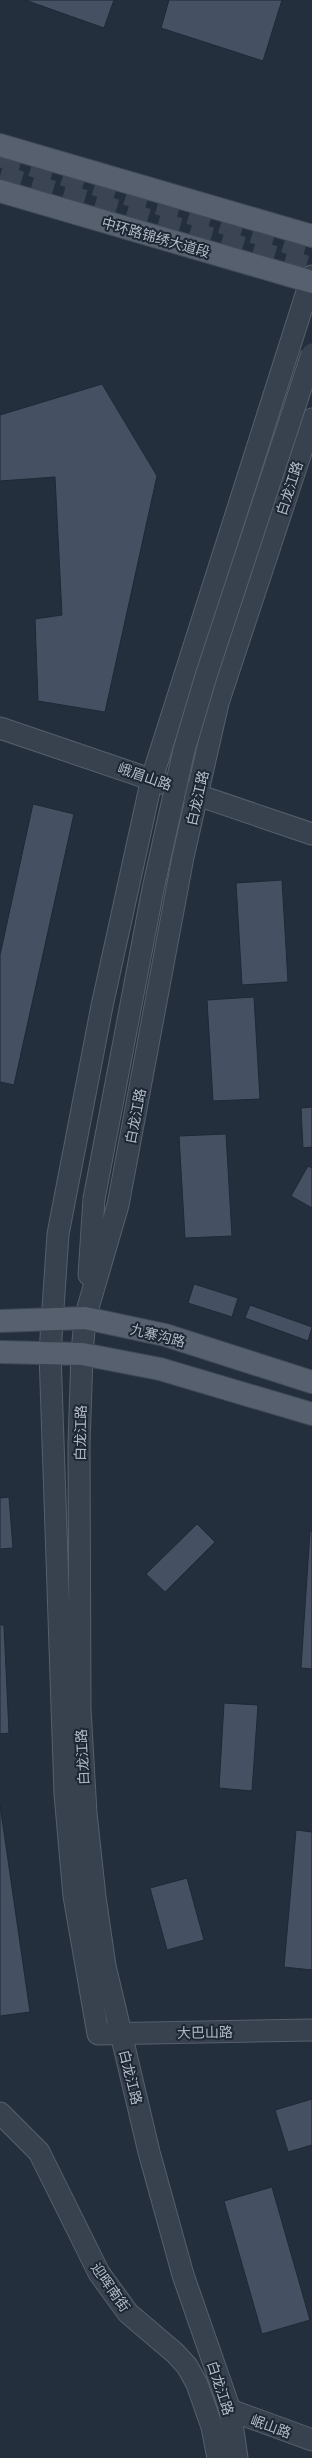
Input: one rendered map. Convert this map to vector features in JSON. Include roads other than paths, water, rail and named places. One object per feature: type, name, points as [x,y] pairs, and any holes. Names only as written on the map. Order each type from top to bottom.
[{"type":"main road","points":[[0,145],[312,236]]},
{"type":"main road","name":"中环路锦绣大道段","points":[[0,191],[311,280]]},
{"type":"main road","name":"九寨沟路","points":[[0,1321],[50,1318],[85,1318],[165,1335],[312,1382]]},
{"type":"main road","points":[[0,1352],[82,1354],[160,1369],[312,1414]]},
{"type":"street","name":"白龙江路","points":[[98,2034],[74,1896],[64,1794],[50,1353],[50,1318],[58,1234],[102,1006],[152,778],[311,280]]},
{"type":"street","points":[[85,1318],[94,1199],[153,889],[184,750],[206,676],[312,354]]},
{"type":"street","name":"白龙江路","points":[[237,2458],[230,2410],[183,2275],[121,2034],[105,1966],[94,1890],[84,1783],[80,1709],[79,1445],[82,1354],[85,1318],[118,1206],[182,865],[218,703],[312,419]]},
{"type":"street","name":"峨眉山路","points":[[0,728],[152,778],[312,834]]},
{"type":"street","name":"大巴山路","points":[[98,2034],[312,2030]]},
{"type":"street","name":"迎晖南街","points":[[0,2113],[40,2152],[77,2232],[99,2273],[128,2313],[175,2353],[187,2366],[197,2384],[207,2412],[218,2458]]},
{"type":"street","name":"岷山路","points":[[230,2410],[312,2440]]},
{"type":"tunnel","points":[[0,156],[312,250]]},
{"type":"tunnel","points":[[0,176],[312,268]]}]
